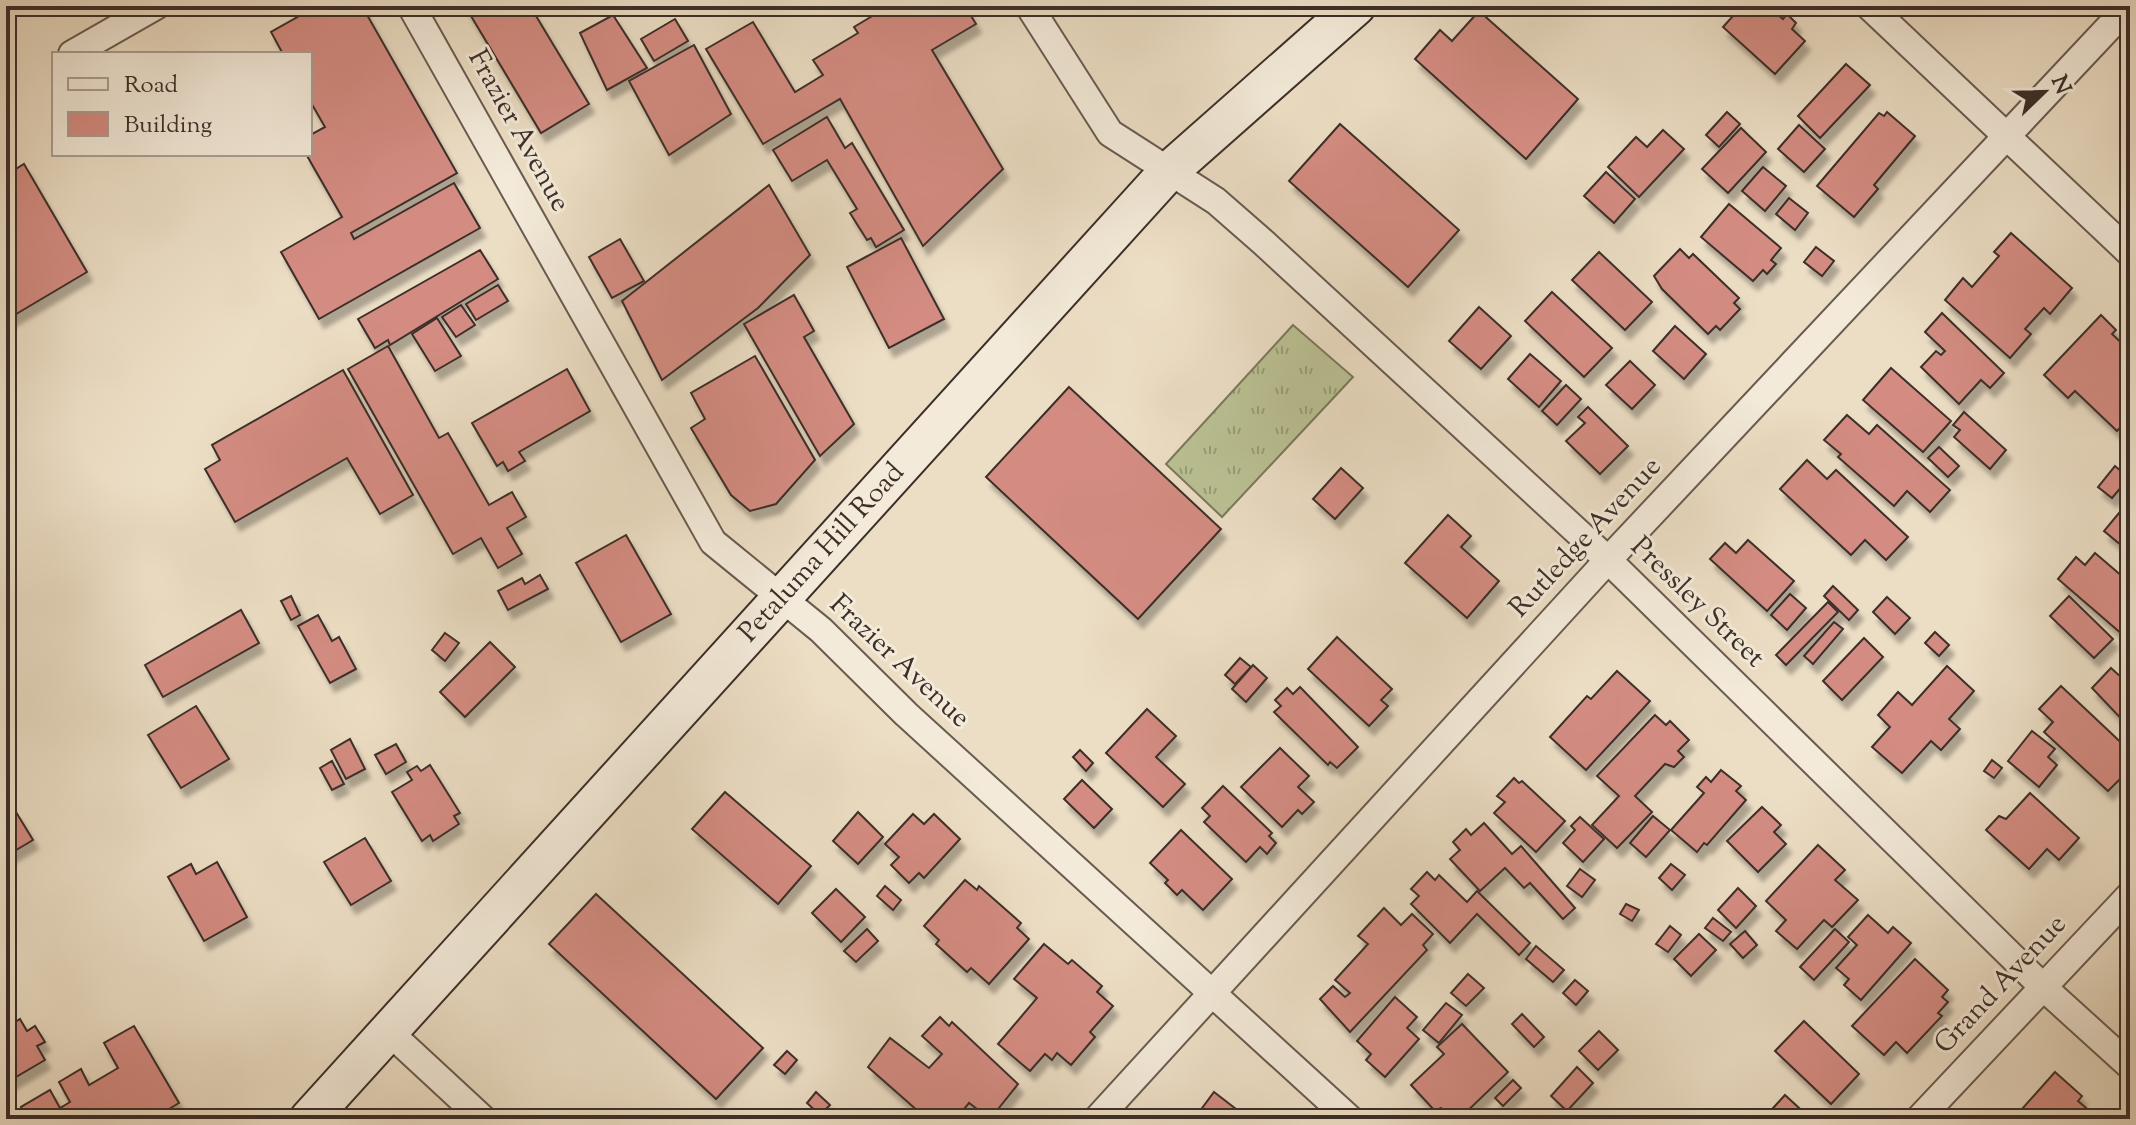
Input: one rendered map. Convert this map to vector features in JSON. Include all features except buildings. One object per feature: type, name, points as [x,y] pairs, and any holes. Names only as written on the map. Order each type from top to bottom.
[{"type":"main road","name":"Petaluma Hill Road","points":[[309,1119],[1167,173],[1356,6]]},
{"type":"street","points":[[76,52],[156,6]]},
{"type":"street","name":"Frazier Avenue","points":[[411,6],[713,542],[783,598],[1350,1119]]},
{"type":"street","name":"Pressley Street","points":[[1029,6],[1110,133],[1167,173],[1216,201],[1264,243],[1608,560],[2043,987],[2130,1066]]},
{"type":"street","points":[[1869,6],[2130,253]]},
{"type":"street","name":"Rutledge Avenue","points":[[1097,1119],[1608,560],[2129,6]]},
{"type":"street","name":"Grand Avenue","points":[[1919,1119],[2130,895]]},
{"type":"street","points":[[388,1031],[483,1119]]},
{"type":"green space","points":[[1293,325],[1353,377],[1222,517],[1166,464]]}]
